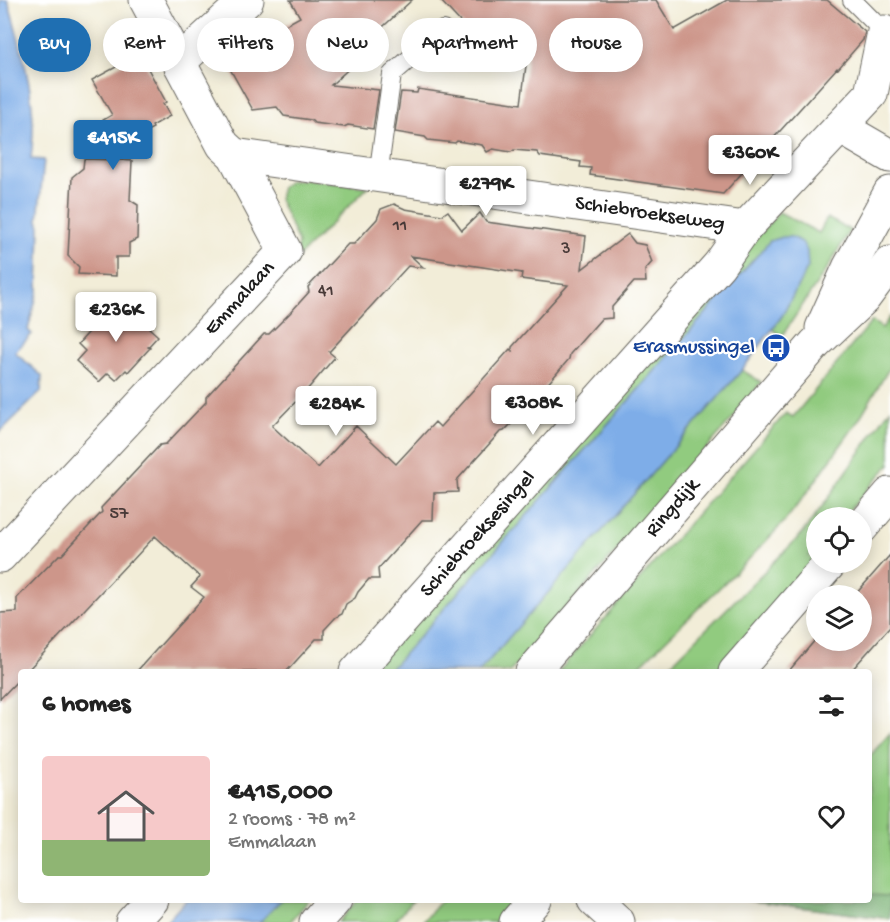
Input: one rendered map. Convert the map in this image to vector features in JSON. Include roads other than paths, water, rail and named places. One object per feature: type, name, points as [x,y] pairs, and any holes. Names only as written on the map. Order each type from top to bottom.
[{"type":"street","name":"Emmalaan","points":[[146,0],[156,18]]},
{"type":"street","points":[[185,57],[247,0]]},
{"type":"street","name":"Schiebroeksesingel","points":[[359,669],[719,265],[745,228],[871,94],[884,32]]},
{"type":"street","name":"Emmalaan","points":[[0,556],[285,251],[234,155],[223,145],[183,72]]},
{"type":"street","points":[[840,127],[890,156]]},
{"type":"street","name":"Schiebroekseweg","points":[[234,155],[745,228]]},
{"type":"street","name":"Ringdijk","points":[[815,344],[849,268],[890,193]]},
{"type":"street","name":"Ringdijk","points":[[535,669],[815,344],[864,298],[890,263]]},
{"type":"street","points":[[738,669],[821,573]]},
{"type":"street","points":[[132,922],[149,903]]},
{"type":"street","points":[[316,922],[332,903]]},
{"type":"street","points":[[516,922],[532,903]]},
{"type":"street","points":[[597,903],[618,922]]},
{"type":"lane","points":[[852,0],[884,32]]},
{"type":"lane","points":[[378,176],[392,74],[401,66]]},
{"type":"water","points":[[0,0],[8,0],[18,37],[18,72],[26,72],[31,98],[33,137],[31,159],[44,160],[38,220],[40,226],[38,291],[28,330],[32,334],[15,352],[42,376],[41,392],[0,432]]},
{"type":"water","points":[[792,237],[802,242],[807,251],[808,267],[782,316],[742,370],[482,669],[391,669],[770,241]]},
{"type":"water","points":[[183,903],[278,903],[260,922],[166,922]]},
{"type":"place","name":"Erasmussingel","points":[[776,348]]}]
